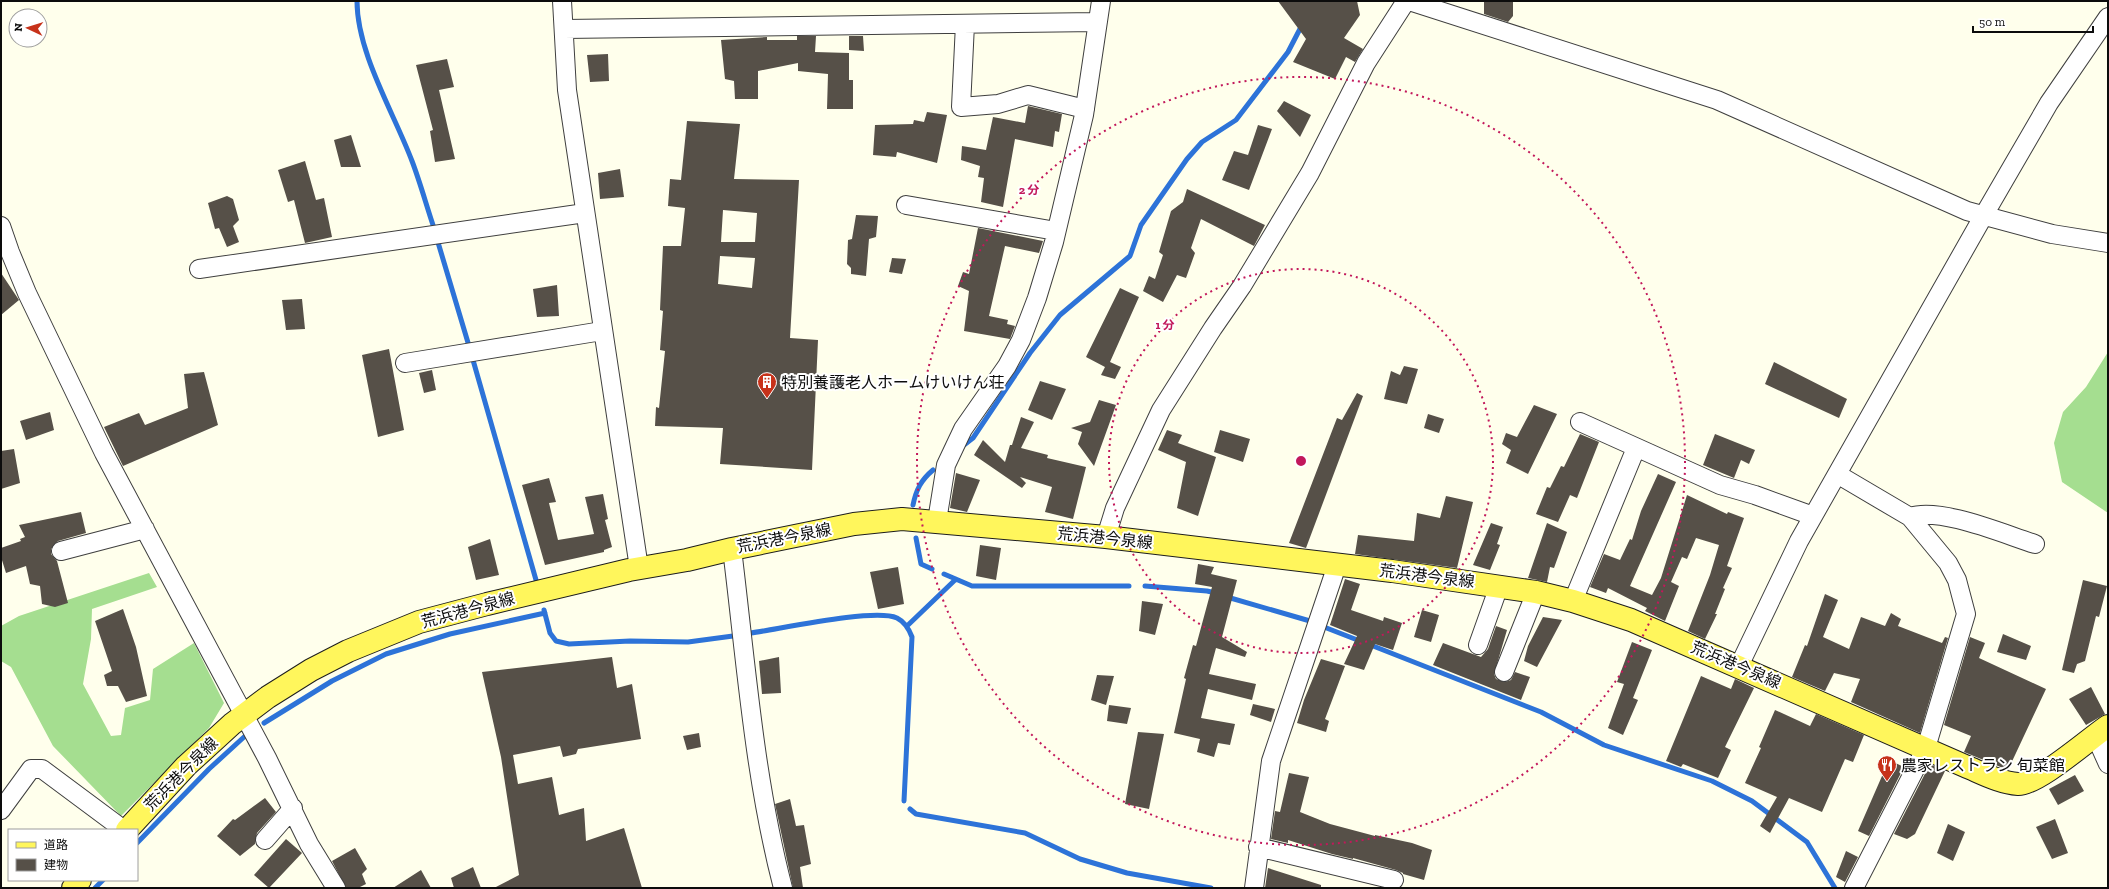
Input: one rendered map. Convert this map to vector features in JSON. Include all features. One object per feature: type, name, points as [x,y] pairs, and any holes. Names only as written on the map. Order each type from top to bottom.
[{"type":"main road","name":"荒浜港今泉線","points":[[126,829],[186,766],[244,715],[311,670],[348,651],[419,622],[487,604],[639,568],[687,560],[732,549],[876,521],[902,518],[1106,537],[1337,565],[1536,592],[1573,601],[1631,620],[2000,780],[2020,784],[2042,774],[2101,731]]},
{"type":"street","points":[[562,1],[567,90],[602,331],[611,374],[639,568]]},
{"type":"street","points":[[937,521],[946,465],[963,429],[1006,366],[1021,340],[1037,298],[1056,231],[1085,109],[1100,1]]},
{"type":"street","points":[[1106,537],[1115,508],[1161,410],[1213,328],[1242,286],[1310,172],[1366,63],[1407,1],[1717,100],[1967,211],[2052,234],[2108,244]]},
{"type":"street","points":[[1738,666],[1778,582],[1813,516],[1984,215],[2049,104],[2108,17]]},
{"type":"street","points":[[564,29],[1098,22]]},
{"type":"street","points":[[965,24],[961,107],[998,104],[1028,95],[1085,109]]},
{"type":"street","points":[[906,205],[1056,231]]},
{"type":"street","points":[[199,269],[585,212]]},
{"type":"street","points":[[1,226],[24,286],[78,400],[244,715],[309,844],[336,888]]},
{"type":"street","points":[[405,363],[602,331]]},
{"type":"street","points":[[1580,422],[1720,485],[1755,495],[1813,516]]},
{"type":"street","points":[[1573,601],[1636,448]]},
{"type":"street","points":[[1837,474],[1910,517],[1948,563],[1957,580],[1966,614],[1926,748],[1854,888]]},
{"type":"street","points":[[1910,517],[1921,513],[1970,522],[2035,544]]},
{"type":"street","points":[[61,551],[145,529]]},
{"type":"street","points":[[732,549],[758,760],[770,830],[783,888]]},
{"type":"street","points":[[1254,888],[1258,847],[1271,760],[1337,565]]},
{"type":"street","points":[[1478,645],[1499,586]]},
{"type":"street","points":[[1504,672],[1536,592]]},
{"type":"street","points":[[2101,731],[2108,764]]},
{"type":"street","points":[[1,810],[30,769],[42,769],[124,829]]},
{"type":"street","points":[[265,840],[292,808]]},
{"type":"street","points":[[1258,847],[1394,880]]},
{"type":"green space","points":[[2108,352],[2108,513],[2062,482],[2054,443],[2063,412],[2086,387]]},
{"type":"green space","points":[[149,573],[157,587],[92,609],[91,639],[83,684],[111,736],[121,735],[125,708],[150,700],[153,669],[194,643],[224,703],[209,728],[121,816],[53,746],[11,667],[1,661],[1,626],[19,616]]},
{"type":"building","points":[[1278,1],[1357,1],[1360,15],[1344,38],[1363,49],[1355,62],[1346,57],[1335,79],[1293,62],[1306,39]]},
{"type":"building","points":[[1484,1],[1513,1],[1513,16],[1508,22],[1484,14]]},
{"type":"building","points":[[797,36],[816,36],[815,52],[849,53],[849,80],[853,80],[853,109],[827,109],[828,74],[798,71],[798,63],[758,71],[758,99],[735,99],[734,81],[725,79],[721,40],[767,37],[767,40],[797,40]]},
{"type":"building","points":[[849,36],[863,36],[864,51],[849,50]]},
{"type":"building","points":[[608,54],[609,81],[590,82],[587,55]]},
{"type":"building","points":[[447,59],[454,87],[439,90],[455,159],[435,162],[430,131],[433,130],[416,65]]},
{"type":"building","points":[[1284,101],[1311,115],[1300,137],[1277,111]]},
{"type":"building","points":[[1028,106],[1062,114],[1059,132],[1055,131],[1053,147],[1015,139],[1003,207],[981,202],[984,178],[978,177],[980,166],[961,160],[962,146],[986,150],[993,117],[1025,123]]},
{"type":"building","points":[[927,112],[947,115],[937,163],[897,152],[896,157],[873,155],[875,125],[913,124],[914,120],[924,122]]},
{"type":"building","points":[[687,121],[740,124],[734,179],[799,180],[790,338],[818,340],[812,470],[720,464],[723,428],[655,426],[656,407],[659,408],[665,351],[660,350],[663,311],[660,310],[663,246],[681,246],[685,208],[668,206],[670,179],[681,180]],"holes":[[[723,210],[757,213],[755,242],[721,242]],[[720,256],[755,258],[752,288],[718,284]]]},
{"type":"building","points":[[1258,125],[1272,129],[1249,190],[1222,180],[1234,151],[1248,155]]},
{"type":"building","points":[[351,135],[361,167],[341,167],[334,140]]},
{"type":"building","points":[[305,161],[316,200],[324,198],[332,237],[305,243],[294,200],[288,202],[278,170]]},
{"type":"building","points":[[620,169],[624,197],[600,199],[598,173]]},
{"type":"building","points":[[1187,189],[1265,225],[1254,246],[1201,219],[1191,248],[1195,253],[1186,278],[1177,275],[1163,302],[1143,291],[1149,276],[1155,279],[1163,255],[1159,252],[1171,211],[1183,202]]},
{"type":"building","points":[[227,196],[233,199],[239,220],[233,226],[239,242],[227,247],[219,228],[215,229],[208,203]]},
{"type":"building","points":[[856,215],[878,216],[876,237],[869,239],[866,276],[851,274],[851,268],[847,264],[848,240],[852,239]]},
{"type":"building","points":[[978,228],[1043,241],[1039,253],[1005,246],[989,316],[1008,320],[1007,324],[1015,326],[1010,339],[964,331],[969,291],[958,286],[963,272],[969,274]]},
{"type":"building","points":[[892,258],[906,259],[902,274],[889,272]]},
{"type":"building","points":[[1,273],[19,300],[1,315]]},
{"type":"building","points":[[557,285],[559,316],[537,317],[533,289]]},
{"type":"building","points":[[1120,288],[1139,297],[1110,362],[1121,367],[1115,379],[1101,375],[1105,367],[1086,357]]},
{"type":"building","points":[[302,299],[305,329],[286,330],[282,300]]},
{"type":"building","points":[[389,349],[404,430],[378,437],[362,355]]},
{"type":"building","points":[[1774,362],[1847,399],[1839,418],[1765,384]]},
{"type":"building","points":[[1404,366],[1418,369],[1407,404],[1384,399],[1391,371],[1400,375]]},
{"type":"building","points":[[432,370],[436,390],[424,393],[419,373]]},
{"type":"building","points":[[204,372],[218,425],[123,466],[104,427],[139,413],[145,425],[188,408],[184,374]]},
{"type":"building","points":[[1040,381],[1066,389],[1052,420],[1028,410]]},
{"type":"building","points":[[1357,393],[1363,396],[1306,548],[1289,543],[1337,418],[1342,420]]},
{"type":"building","points":[[1099,400],[1116,405],[1094,466],[1078,444],[1082,432],[1071,428],[1090,422]]},
{"type":"building","points":[[1534,405],[1557,414],[1528,474],[1506,463],[1511,450],[1502,444],[1506,433],[1517,437]]},
{"type":"building","points":[[50,412],[54,430],[26,440],[20,421]]},
{"type":"building","points":[[1428,414],[1444,419],[1439,433],[1424,428]]},
{"type":"building","points":[[1021,417],[1034,422],[1021,448],[1048,455],[1047,458],[1086,467],[1073,519],[1045,512],[1052,487],[1020,477],[1026,483],[1022,488],[974,455],[983,440],[1005,462]]},
{"type":"building","points":[[1167,430],[1182,435],[1178,443],[1216,457],[1198,516],[1177,508],[1186,462],[1158,450]]},
{"type":"building","points":[[1220,430],[1250,439],[1243,462],[1214,452]]},
{"type":"building","points":[[1580,434],[1599,442],[1577,498],[1570,495],[1558,522],[1536,514],[1547,487],[1550,488],[1561,466],[1564,467]]},
{"type":"building","points":[[1715,434],[1755,450],[1749,464],[1741,460],[1734,478],[1703,465]]},
{"type":"building","points":[[14,449],[20,483],[1,489],[1,451]]},
{"type":"building","points":[[956,473],[980,480],[967,512],[950,508]]},
{"type":"building","points":[[1658,474],[1676,482],[1630,586],[1652,595],[1661,578],[1687,495],[1727,514],[1728,512],[1744,518],[1727,566],[1732,568],[1723,588],[1725,589],[1715,614],[1717,614],[1705,639],[1688,631],[1710,575],[1719,545],[1696,538],[1687,559],[1682,557],[1671,582],[1679,586],[1665,621],[1645,611],[1647,608],[1608,588],[1606,593],[1590,587],[1604,554],[1620,560],[1630,539],[1632,540],[1641,511]]},
{"type":"building","points":[[549,478],[556,502],[549,503],[558,540],[594,534],[585,497],[603,494],[608,519],[605,520],[612,547],[604,550],[604,552],[545,565],[522,485]]},
{"type":"building","points":[[1446,496],[1473,502],[1457,568],[1355,554],[1358,535],[1414,541],[1417,513],[1440,518]]},
{"type":"building","points":[[81,512],[86,533],[58,541],[51,549],[51,554],[57,561],[68,603],[55,607],[42,604],[40,586],[30,584],[26,566],[6,573],[1,557],[1,548],[21,541],[20,539],[25,537],[19,525]]},
{"type":"building","points":[[1491,523],[1503,527],[1497,544],[1500,545],[1490,570],[1473,565]]},
{"type":"building","points":[[1547,523],[1567,532],[1554,568],[1550,567],[1547,582],[1528,578]]},
{"type":"building","points":[[490,539],[499,575],[476,580],[468,547]]},
{"type":"building","points":[[980,545],[1001,548],[996,580],[976,576]]},
{"type":"building","points":[[1198,564],[1214,567],[1211,574],[1237,580],[1222,637],[1247,652],[1245,657],[1216,648],[1209,674],[1256,684],[1252,700],[1208,689],[1201,718],[1235,724],[1230,745],[1218,743],[1214,757],[1197,752],[1200,739],[1174,733],[1186,679],[1184,678],[1193,645],[1196,646],[1212,587],[1195,584]]},
{"type":"building","points":[[898,567],[904,604],[878,609],[870,572]]},
{"type":"building","points":[[1345,579],[1360,584],[1351,610],[1383,621],[1384,617],[1402,623],[1393,650],[1375,644],[1364,670],[1344,664],[1357,636],[1330,625]]},
{"type":"building","points":[[2083,580],[2107,586],[2099,617],[2096,616],[2085,661],[2077,664],[2074,673],[2062,670]]},
{"type":"building","points":[[1825,594],[1838,600],[1823,637],[1849,649],[1861,617],[1885,626],[1891,613],[1901,619],[1898,626],[1942,643],[1945,637],[1948,638],[1920,733],[1851,702],[1860,679],[1834,673],[1825,691],[1792,677],[1805,645],[1807,646]]},
{"type":"building","points":[[1142,601],[1163,604],[1155,635],[1139,631]]},
{"type":"building","points":[[123,609],[136,647],[147,696],[126,702],[118,686],[107,686],[104,675],[112,671],[95,621]]},
{"type":"building","points":[[1422,610],[1439,615],[1431,642],[1414,637]]},
{"type":"building","points":[[1543,617],[1562,620],[1537,667],[1524,661],[1528,646]]},
{"type":"building","points":[[1496,626],[1507,630],[1494,674],[1496,679],[1505,682],[1511,680],[1515,672],[1530,677],[1521,700],[1433,665],[1443,643],[1481,657],[1488,649]]},
{"type":"building","points":[[2003,634],[2031,646],[2026,660],[1997,652]]},
{"type":"building","points":[[1970,637],[1985,643],[1979,658],[2046,689],[2008,770],[1964,752],[1971,736],[1944,725]]},
{"type":"building","points":[[1632,642],[1652,650],[1633,698],[1638,700],[1623,735],[1608,728],[1624,684],[1617,682]]},
{"type":"building","points":[[612,657],[617,688],[632,684],[641,739],[578,749],[576,754],[563,757],[560,746],[513,755],[518,784],[552,777],[559,815],[584,808],[586,841],[624,828],[642,888],[494,888],[519,875],[501,757],[482,672]]},
{"type":"building","points":[[779,657],[781,693],[762,694],[759,661]]},
{"type":"building","points":[[1321,659],[1345,666],[1325,719],[1329,721],[1326,732],[1297,723],[1304,700]]},
{"type":"building","points":[[1097,675],[1114,676],[1106,705],[1091,700]]},
{"type":"building","points":[[1701,676],[1731,689],[1735,679],[1754,688],[1725,747],[1731,750],[1718,778],[1683,764],[1681,767],[1666,761]]},
{"type":"building","points":[[2091,687],[2105,714],[2086,725],[2069,699]]},
{"type":"building","points":[[1253,704],[1275,709],[1271,722],[1250,715]]},
{"type":"building","points":[[1109,705],[1131,708],[1127,724],[1107,721]]},
{"type":"building","points":[[1775,710],[1810,726],[1816,714],[1864,735],[1853,762],[1845,759],[1822,812],[1789,798],[1770,833],[1760,826],[1777,797],[1745,783],[1761,748],[1759,747]]},
{"type":"building","points":[[1138,732],[1164,734],[1149,809],[1125,804]]},
{"type":"building","points":[[699,733],[701,747],[687,750],[683,736]]},
{"type":"building","points":[[1889,760],[1904,767],[1869,836],[1858,831]]},
{"type":"building","points":[[1930,764],[1945,771],[1915,834],[1907,839],[1894,834]]},
{"type":"building","points":[[1289,773],[1309,777],[1300,812],[1330,824],[1375,836],[1412,843],[1432,850],[1424,880],[1403,874],[1396,870],[1353,858],[1332,854],[1288,840],[1288,843],[1271,839],[1275,811],[1280,812]]},
{"type":"building","points":[[2075,775],[2084,791],[2058,805],[2049,789]]},
{"type":"building","points":[[265,798],[276,812],[257,833],[255,844],[240,856],[217,836],[233,819],[235,820]]},
{"type":"building","points":[[790,799],[796,826],[804,825],[811,864],[800,867],[803,888],[793,888],[775,804]]},
{"type":"building","points":[[2055,819],[2068,853],[2052,859],[2036,827]]},
{"type":"building","points":[[1948,824],[1965,832],[1953,861],[1937,853]]},
{"type":"building","points":[[286,839],[302,853],[269,888],[254,875]]},
{"type":"building","points":[[355,848],[367,869],[362,874],[366,884],[358,888],[346,888],[332,861]]},
{"type":"building","points":[[1846,851],[1858,857],[1845,882],[1836,877]]},
{"type":"building","points":[[473,867],[481,888],[454,888],[451,878]]},
{"type":"building","points":[[1268,868],[1321,885],[1321,888],[1265,888]]},
{"type":"building","points":[[421,870],[431,888],[393,888]]},
{"type":"waterway","points":[[357,1],[363,41],[370,62],[412,161],[433,225]]},
{"type":"waterway","points":[[964,445],[973,438],[1030,353],[1060,315],[1130,256],[1141,225],[1187,159],[1202,142],[1236,120],[1288,52],[1302,25]]},
{"type":"waterway","points":[[437,239],[469,346]]},
{"type":"waterway","points":[[473,360],[536,580]]},
{"type":"waterway","points":[[913,505],[920,486],[933,470]]},
{"type":"waterway","points":[[916,538],[921,564],[932,569]]},
{"type":"waterway","points":[[944,574],[972,586],[1129,586]]},
{"type":"waterway","points":[[907,626],[955,580]]},
{"type":"waterway","points":[[1145,586],[1216,593]]},
{"type":"waterway","points":[[1227,597],[1310,621]]},
{"type":"waterway","points":[[544,610],[550,633],[556,641],[569,644],[630,641],[688,642],[733,636]]},
{"type":"waterway","points":[[264,723],[332,681],[386,654],[450,634],[545,613]]},
{"type":"waterway","points":[[751,633],[848,617],[885,616],[897,618],[904,624],[912,637],[904,801]]},
{"type":"waterway","points":[[1324,627],[1360,641]]},
{"type":"waterway","points":[[1368,644],[1541,712],[1604,745],[1712,781],[1752,801],[1807,842],[1835,888]]},
{"type":"waterway","points":[[138,842],[209,769],[244,737]]},
{"type":"waterway","points":[[910,809],[916,814],[1025,833],[1080,859],[1127,873],[1211,888]]},
{"type":"waterway","points":[[95,888],[102,881]]},
{"type":"place","name":"特別養護老人ホームけいけん荘","points":[[767,399]]},
{"type":"place","name":"農家レストラン 旬菜館","points":[[1887,782]]}]
